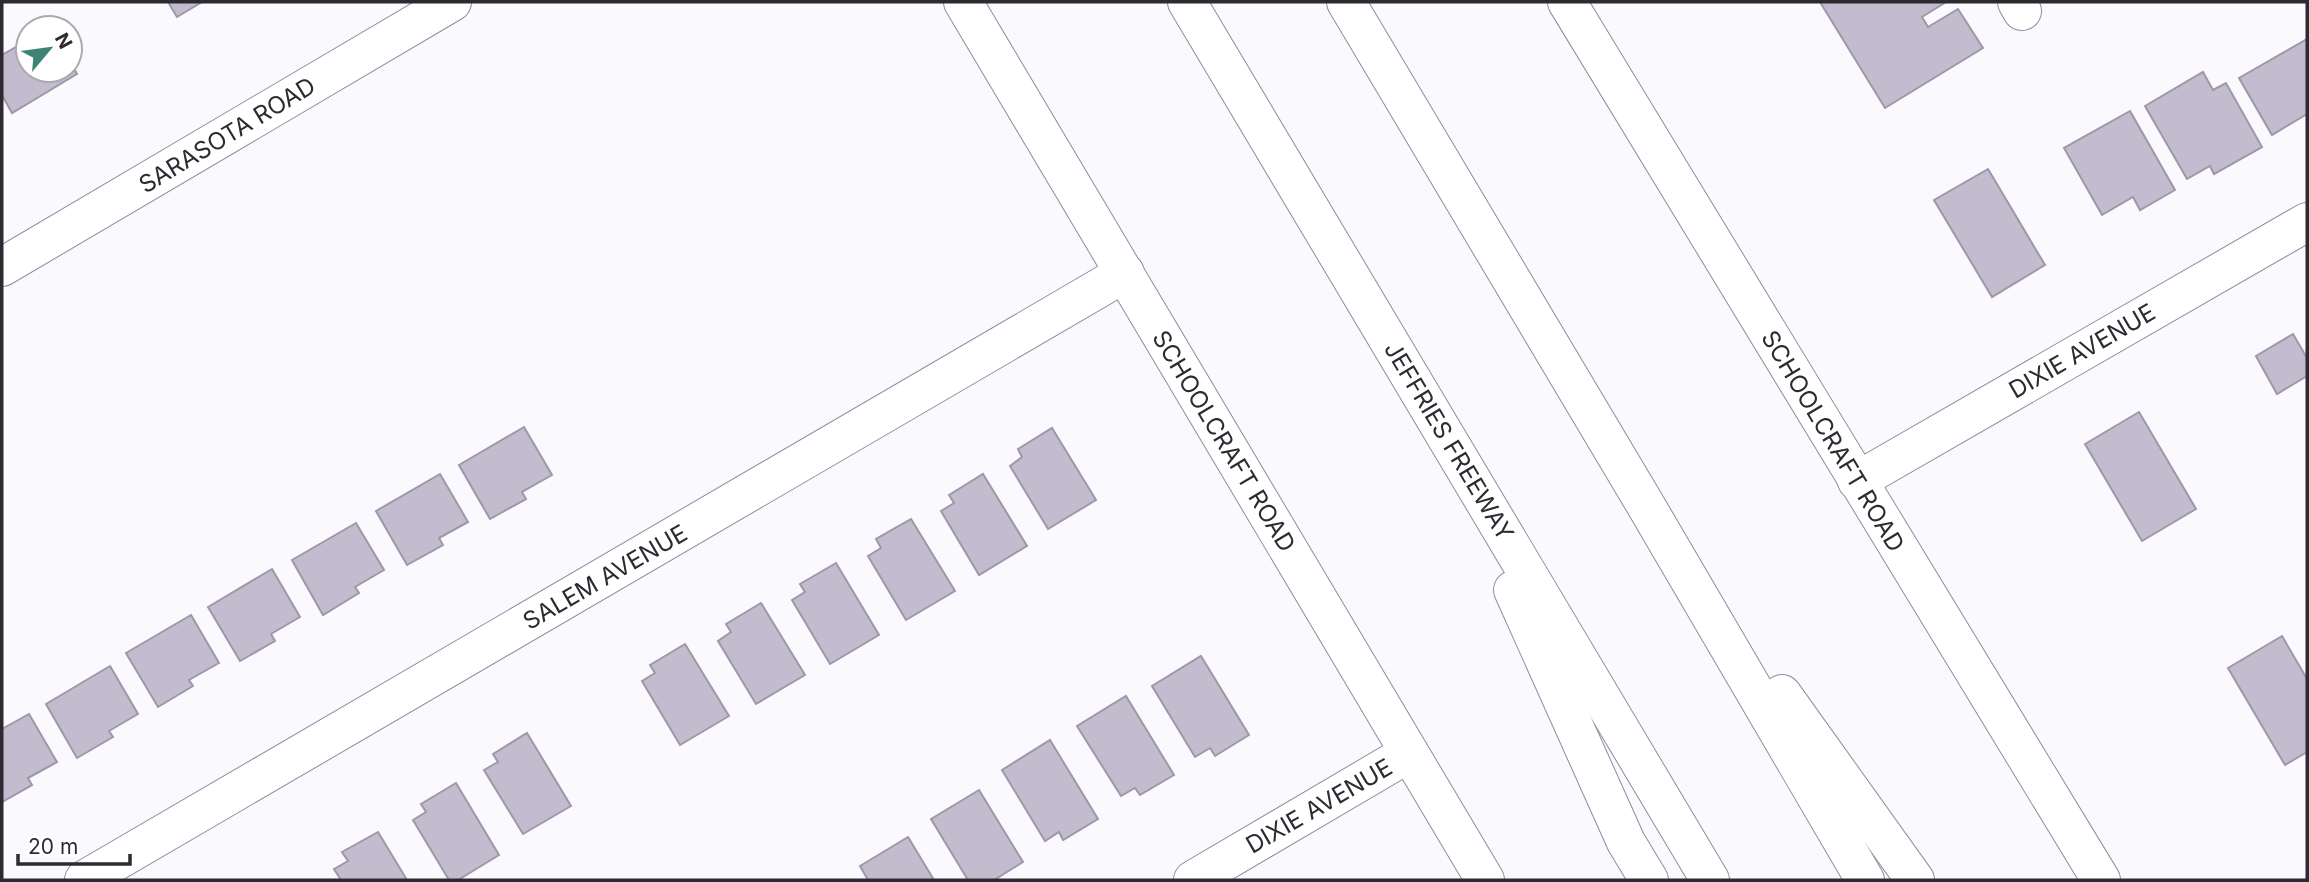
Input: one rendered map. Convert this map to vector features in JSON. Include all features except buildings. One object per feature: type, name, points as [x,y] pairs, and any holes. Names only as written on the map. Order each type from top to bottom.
[{"type":"main road","name":"SARASOTA ROAD","points":[[2,267],[452,2]]},
{"type":"main road","name":"SCHOOLCRAFT ROAD","points":[[963,2],[1485,880]]},
{"type":"main road","name":"JEFFRIES FREEWAY","points":[[1187,2],[1710,880]]},
{"type":"main road","points":[[1346,2],[1865,880]]},
{"type":"main road","name":"SCHOOLCRAFT ROAD","points":[[1567,2],[2101,880]]},
{"type":"main road","name":"DIXIE AVENUE","points":[[1857,481],[2307,222]]},
{"type":"main road","name":"SALEM AVENUE","points":[[84,880],[1125,273]]},
{"type":"main road","points":[[1438,422],[1626,842],[1649,880]]},
{"type":"main road","points":[[1648,509],[1915,880]]},
{"type":"main road","name":"DIXIE AVENUE","points":[[1193,880],[1409,753]]}]
